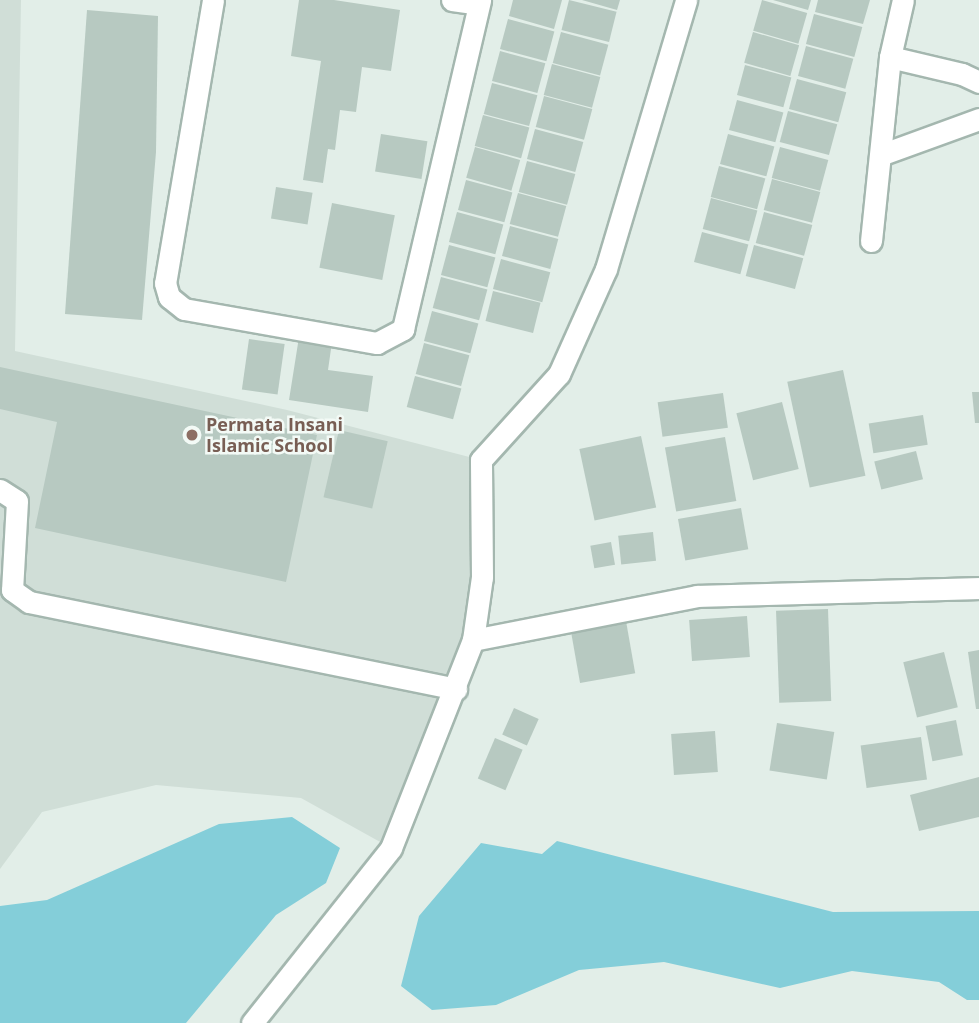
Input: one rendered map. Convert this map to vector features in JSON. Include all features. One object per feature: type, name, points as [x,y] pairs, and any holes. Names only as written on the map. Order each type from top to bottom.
[{"type":"street","points":[[213,0],[165,283],[169,297],[184,309],[377,343],[403,329],[479,2],[452,0]]},
{"type":"street","points":[[252,1023],[391,848],[456,689],[473,640],[482,577],[481,460],[559,374],[620,229],[686,0]]},
{"type":"street","points":[[871,242],[883,154],[890,57],[903,0]]},
{"type":"street","points":[[890,57],[962,74],[979,82]]},
{"type":"street","points":[[883,154],[979,119]]},
{"type":"street","points":[[0,490],[17,501],[12,590],[29,602],[456,689]]},
{"type":"street","points":[[473,640],[697,596],[979,588]]},
{"type":"shaded area","name":"Permata Insani Islamic School","points":[[0,0],[21,0],[15,351],[287,410],[481,460],[473,640],[391,848],[301,798],[156,785],[42,812],[0,869]]},
{"type":"water","points":[[292,817],[340,848],[326,883],[276,915],[186,1023],[0,1023],[0,906],[47,900],[219,824]]},
{"type":"water","points":[[557,841],[833,912],[979,911],[979,1000],[967,1000],[939,982],[852,971],[780,988],[664,962],[579,970],[496,1005],[432,1010],[401,986],[419,916],[481,843],[542,854]]},
{"type":"building","points":[[299,0],[334,0],[400,10],[391,71],[362,67],[356,112],[340,110],[335,150],[328,149],[323,183],[303,180],[321,61],[291,56]]},
{"type":"building","points":[[513,0],[562,0],[554,29],[509,16]]},
{"type":"building","points":[[569,0],[617,12],[609,42],[562,30]]},
{"type":"building","points":[[582,0],[620,0],[617,10]]},
{"type":"building","points":[[762,0],[807,13],[798,44],[753,31]]},
{"type":"building","points":[[773,0],[811,0],[808,10]]},
{"type":"building","points":[[818,0],[870,0],[863,24],[815,12]]},
{"type":"building","points":[[87,10],[158,16],[156,152],[142,320],[65,314]]},
{"type":"building","points":[[814,14],[862,27],[854,57],[806,44]]},
{"type":"building","points":[[508,19],[554,31],[546,61],[500,49]]},
{"type":"building","points":[[561,32],[608,45],[600,76],[553,63]]},
{"type":"building","points":[[753,32],[799,45],[790,76],[744,63]]},
{"type":"building","points":[[806,46],[853,59],[845,89],[798,76]]},
{"type":"building","points":[[500,51],[545,63],[537,93],[492,81]]},
{"type":"building","points":[[552,64],[600,77],[592,108],[544,95]]},
{"type":"building","points":[[745,65],[791,77],[783,107],[737,95]]},
{"type":"building","points":[[797,79],[846,92],[838,122],[789,109]]},
{"type":"building","points":[[492,83],[537,95],[529,126],[484,114]]},
{"type":"building","points":[[544,96],[592,109],[584,140],[536,127]]},
{"type":"building","points":[[737,100],[783,112],[775,142],[729,130]]},
{"type":"building","points":[[788,111],[837,124],[829,155],[780,142]]},
{"type":"building","points":[[483,115],[529,127],[521,158],[475,146]]},
{"type":"building","points":[[535,129],[583,142],[575,172],[527,159]]},
{"type":"building","points":[[381,134],[427,141],[421,179],[375,172]]},
{"type":"building","points":[[728,134],[774,146],[766,176],[720,164]]},
{"type":"building","points":[[475,147],[520,160],[511,191],[466,178]]},
{"type":"building","points":[[780,147],[828,160],[820,191],[772,178]]},
{"type":"building","points":[[527,161],[575,174],[567,205],[519,192]]},
{"type":"building","points":[[719,166],[765,178],[757,209],[711,197]]},
{"type":"building","points":[[772,179],[820,192],[812,223],[764,210]]},
{"type":"building","points":[[466,180],[512,192],[504,222],[458,210]]},
{"type":"building","points":[[276,187],[313,193],[308,224],[271,219]]},
{"type":"building","points":[[518,193],[566,206],[558,237],[510,224]]},
{"type":"building","points":[[711,198],[757,210],[749,241],[703,229]]},
{"type":"building","points":[[332,203],[395,215],[382,280],[319,268]]},
{"type":"building","points":[[457,212],[503,224],[495,254],[449,242]]},
{"type":"building","points":[[764,212],[812,225],[804,256],[756,243]]},
{"type":"building","points":[[510,226],[558,239],[550,269],[502,256]]},
{"type":"building","points":[[702,232],[748,244],[740,274],[694,262]]},
{"type":"building","points":[[449,245],[495,257],[487,287],[441,275]]},
{"type":"building","points":[[754,245],[803,258],[795,289],[746,276]]},
{"type":"building","points":[[501,259],[550,272],[542,302],[493,289]]},
{"type":"building","points":[[441,277],[487,289],[479,320],[433,308]]},
{"type":"building","points":[[493,291],[541,303],[533,333],[486,321]]},
{"type":"building","points":[[432,311],[478,323],[470,353],[424,341]]},
{"type":"building","points":[[299,337],[332,342],[328,370],[373,376],[368,412],[289,400]]},
{"type":"building","points":[[249,339],[285,344],[278,395],[242,390]]},
{"type":"building","points":[[424,343],[469,355],[461,386],[416,374]]},
{"type":"building","points":[[0,367],[317,435],[286,582],[35,528],[57,422],[0,409]]},
{"type":"building","points":[[843,370],[865,476],[810,487],[787,382]]},
{"type":"building","points":[[415,376],[461,388],[453,419],[407,407]]},
{"type":"building","points":[[972,392],[979,392],[979,423],[975,423]]},
{"type":"building","points":[[723,393],[728,428],[663,437],[658,402]]},
{"type":"building","points":[[782,402],[799,469],[753,480],[736,413]]},
{"type":"building","points":[[923,415],[928,445],[873,453],[869,424]]},
{"type":"building","points":[[339,430],[388,441],[372,508],[323,497]]},
{"type":"building","points":[[641,436],[656,507],[595,521],[579,449]]},
{"type":"building","points":[[725,437],[736,501],[676,512],[665,448]]},
{"type":"building","points":[[916,451],[923,479],[881,490],[874,461]]},
{"type":"building","points":[[741,508],[748,549],[685,560],[678,519]]},
{"type":"building","points":[[653,532],[656,561],[621,564],[618,536]]},
{"type":"building","points":[[611,542],[615,565],[594,568],[590,546]]},
{"type":"building","points":[[828,609],[831,701],[779,703],[776,611]]},
{"type":"building","points":[[747,616],[750,657],[692,661],[689,620]]},
{"type":"building","points":[[626,621],[635,673],[580,683],[571,631]]},
{"type":"building","points":[[979,650],[979,709],[976,709],[968,652]]},
{"type":"building","points":[[944,652],[958,707],[917,717],[903,662]]},
{"type":"building","points":[[514,708],[539,719],[527,745],[502,734]]},
{"type":"building","points":[[956,720],[963,755],[932,761],[926,726]]},
{"type":"building","points":[[777,723],[834,732],[827,779],[769,770]]},
{"type":"building","points":[[715,731],[718,772],[674,775],[671,734]]},
{"type":"building","points":[[921,737],[927,780],[867,788],[861,745]]},
{"type":"building","points":[[495,738],[523,750],[505,790],[478,779]]},
{"type":"building","points":[[979,777],[979,817],[919,831],[910,795]]},
{"type":"place","name":"Permata Insani Islamic School","points":[[192,435]]}]
